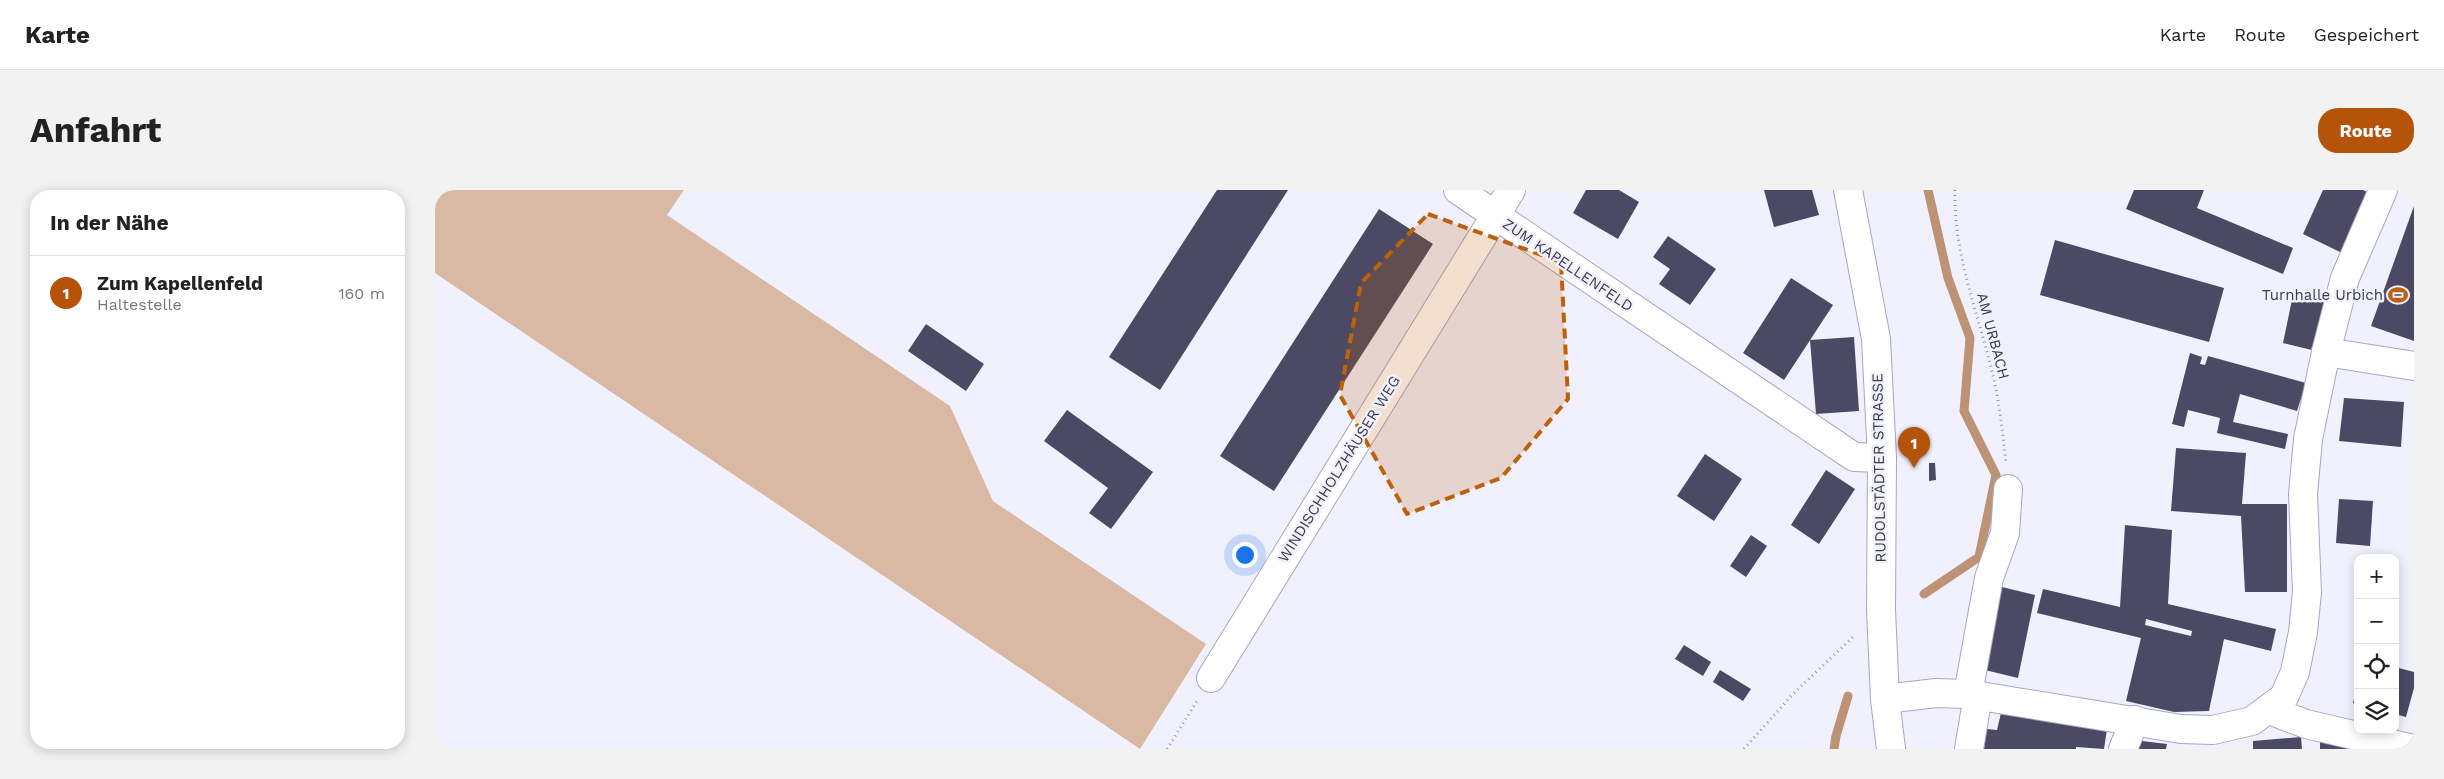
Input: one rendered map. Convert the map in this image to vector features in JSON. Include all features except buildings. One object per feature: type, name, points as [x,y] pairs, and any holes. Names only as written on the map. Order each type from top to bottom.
[{"type":"street","name":"ZUM KAPELLENFELD","points":[[1458,190],[1854,457],[1882,458]]},
{"type":"street","name":"WINDISCHHOLZHÄUSER WEG","points":[[1211,678],[1511,190]]},
{"type":"street","name":"RUDOLSTÄDTER STRASSE","points":[[1847,190],[1876,339],[1882,458],[1881,610],[1885,699],[1891,749]]},
{"type":"street","points":[[1885,699],[1936,693],[1973,694],[2181,729],[2213,730],[2252,720],[2269,710],[2284,697],[2295,672],[2303,632],[2307,592],[2303,494],[2308,439],[2326,352],[2345,278],[2383,190]]},
{"type":"street","points":[[2326,352],[2414,366]]},
{"type":"street","points":[[1969,749],[1973,694],[1989,578],[2005,534],[2009,489]]},
{"type":"street","points":[[2269,710],[2306,724],[2413,749]]},
{"type":"street","points":[[2123,749],[2135,720]]},
{"type":"path","name":"AM URBACH","points":[[1955,190],[1955,214],[1961,253],[1978,326],[1994,379],[2009,489]]},
{"type":"path","points":[[1744,749],[1792,695],[1881,610]]},
{"type":"path","points":[[1167,749],[1211,678]]},
{"type":"highlighted area","points":[[1428,214],[1561,262],[1568,399],[1501,478],[1407,514],[1340,395],[1361,283]]},
{"type":"shaded area","points":[[435,190],[684,190],[667,215],[950,406],[993,501],[1206,644],[1140,749],[435,273]]},
{"type":"waterway","points":[[1924,594],[1979,557],[1996,475],[1964,411],[1970,338],[1948,278],[1928,190]]},
{"type":"waterway","points":[[1834,749],[1848,696]]},
{"type":"place","name":"Turnhalle Urbich","points":[[2398,295]]},
{"type":"place","name":"Zum Kapellenfeld","points":[[1914,468]]}]
